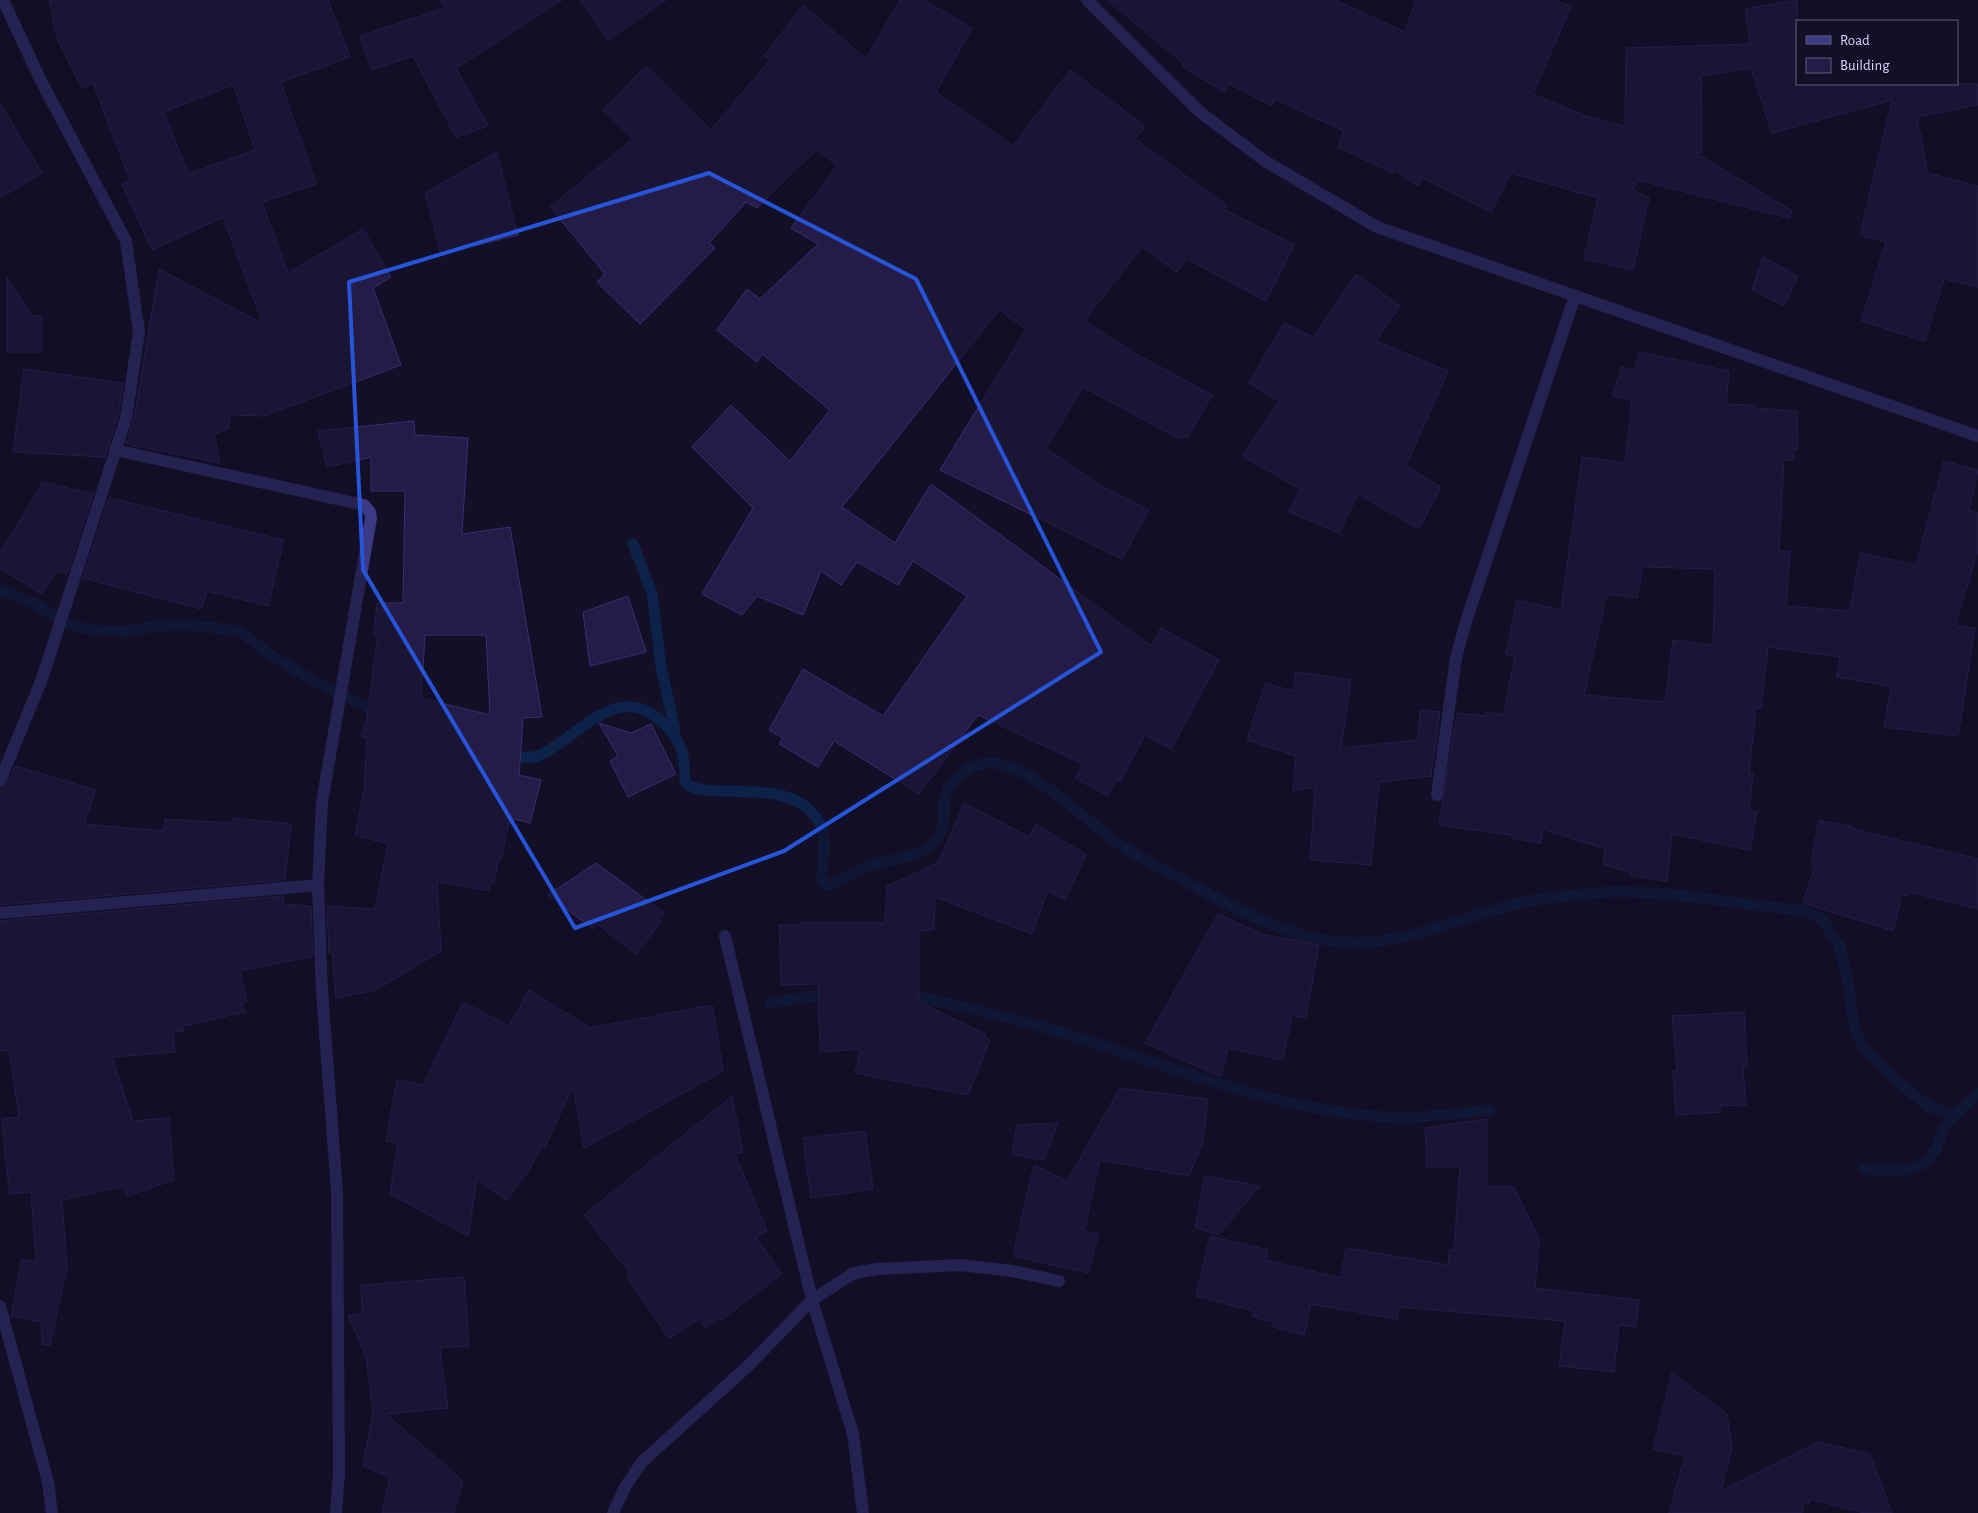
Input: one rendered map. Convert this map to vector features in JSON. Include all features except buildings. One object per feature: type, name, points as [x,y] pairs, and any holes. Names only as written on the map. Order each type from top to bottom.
[{"type":"street","points":[[0,781],[42,679],[126,418],[140,332],[126,241],[41,82],[4,0]]},
{"type":"street","points":[[1088,0],[1201,113],[1265,161],[1378,227],[1978,436]]},
{"type":"street","points":[[1437,795],[1456,658],[1467,618],[1575,296]]},
{"type":"street","points":[[115,450],[364,505],[370,512],[371,518],[322,802],[318,885],[322,992],[337,1191],[339,1473],[336,1513]]},
{"type":"street","points":[[0,913],[318,885]]},
{"type":"street","points":[[725,936],[812,1300],[853,1434],[864,1513]]},
{"type":"street","points":[[614,1513],[625,1487],[642,1462],[748,1366],[812,1300],[854,1273],[878,1269],[960,1265],[1012,1270],[1059,1281]]},
{"type":"street","points":[[0,1306],[48,1482],[52,1513]]},
{"type":"highlighted area","points":[[709,173],[916,279],[1101,652],[784,851],[575,928],[363,570],[349,282]]},
{"type":"waterway","points":[[633,544],[652,593],[661,667],[675,730]]},
{"type":"waterway","points":[[0,590],[38,605],[66,624],[92,630],[124,632],[156,626],[186,625],[235,630],[248,637],[272,656],[326,688],[382,713]]},
{"type":"waterway","points":[[506,755],[523,757],[540,755],[598,716],[613,709],[629,707],[645,710],[661,721],[678,741],[683,755],[685,782],[688,785],[705,790],[776,794],[802,804],[813,813],[823,832],[822,880],[827,885],[867,867],[913,855],[930,846],[942,830],[944,802],[949,787],[967,770],[990,763],[1007,766],[1041,783],[1127,849],[1226,903],[1258,919],[1290,931],[1333,941],[1359,942],[1408,936],[1519,903],[1595,893],[1621,892],[1673,895],[1803,910],[1822,919],[1840,947],[1849,987],[1853,1022],[1863,1048],[1893,1077],[1929,1107],[1955,1115]]},
{"type":"waterway","points":[[770,1003],[833,993]]},
{"type":"waterway","points":[[906,994],[1044,1027],[1199,1078],[1274,1099],[1311,1107],[1388,1117],[1426,1116],[1490,1110]]},
{"type":"waterway","points":[[1957,1113],[1978,1093]]},
{"type":"waterway","points":[[1864,1169],[1894,1171],[1913,1168],[1922,1164],[1929,1159],[1935,1150],[1944,1129],[1953,1116]]}]
